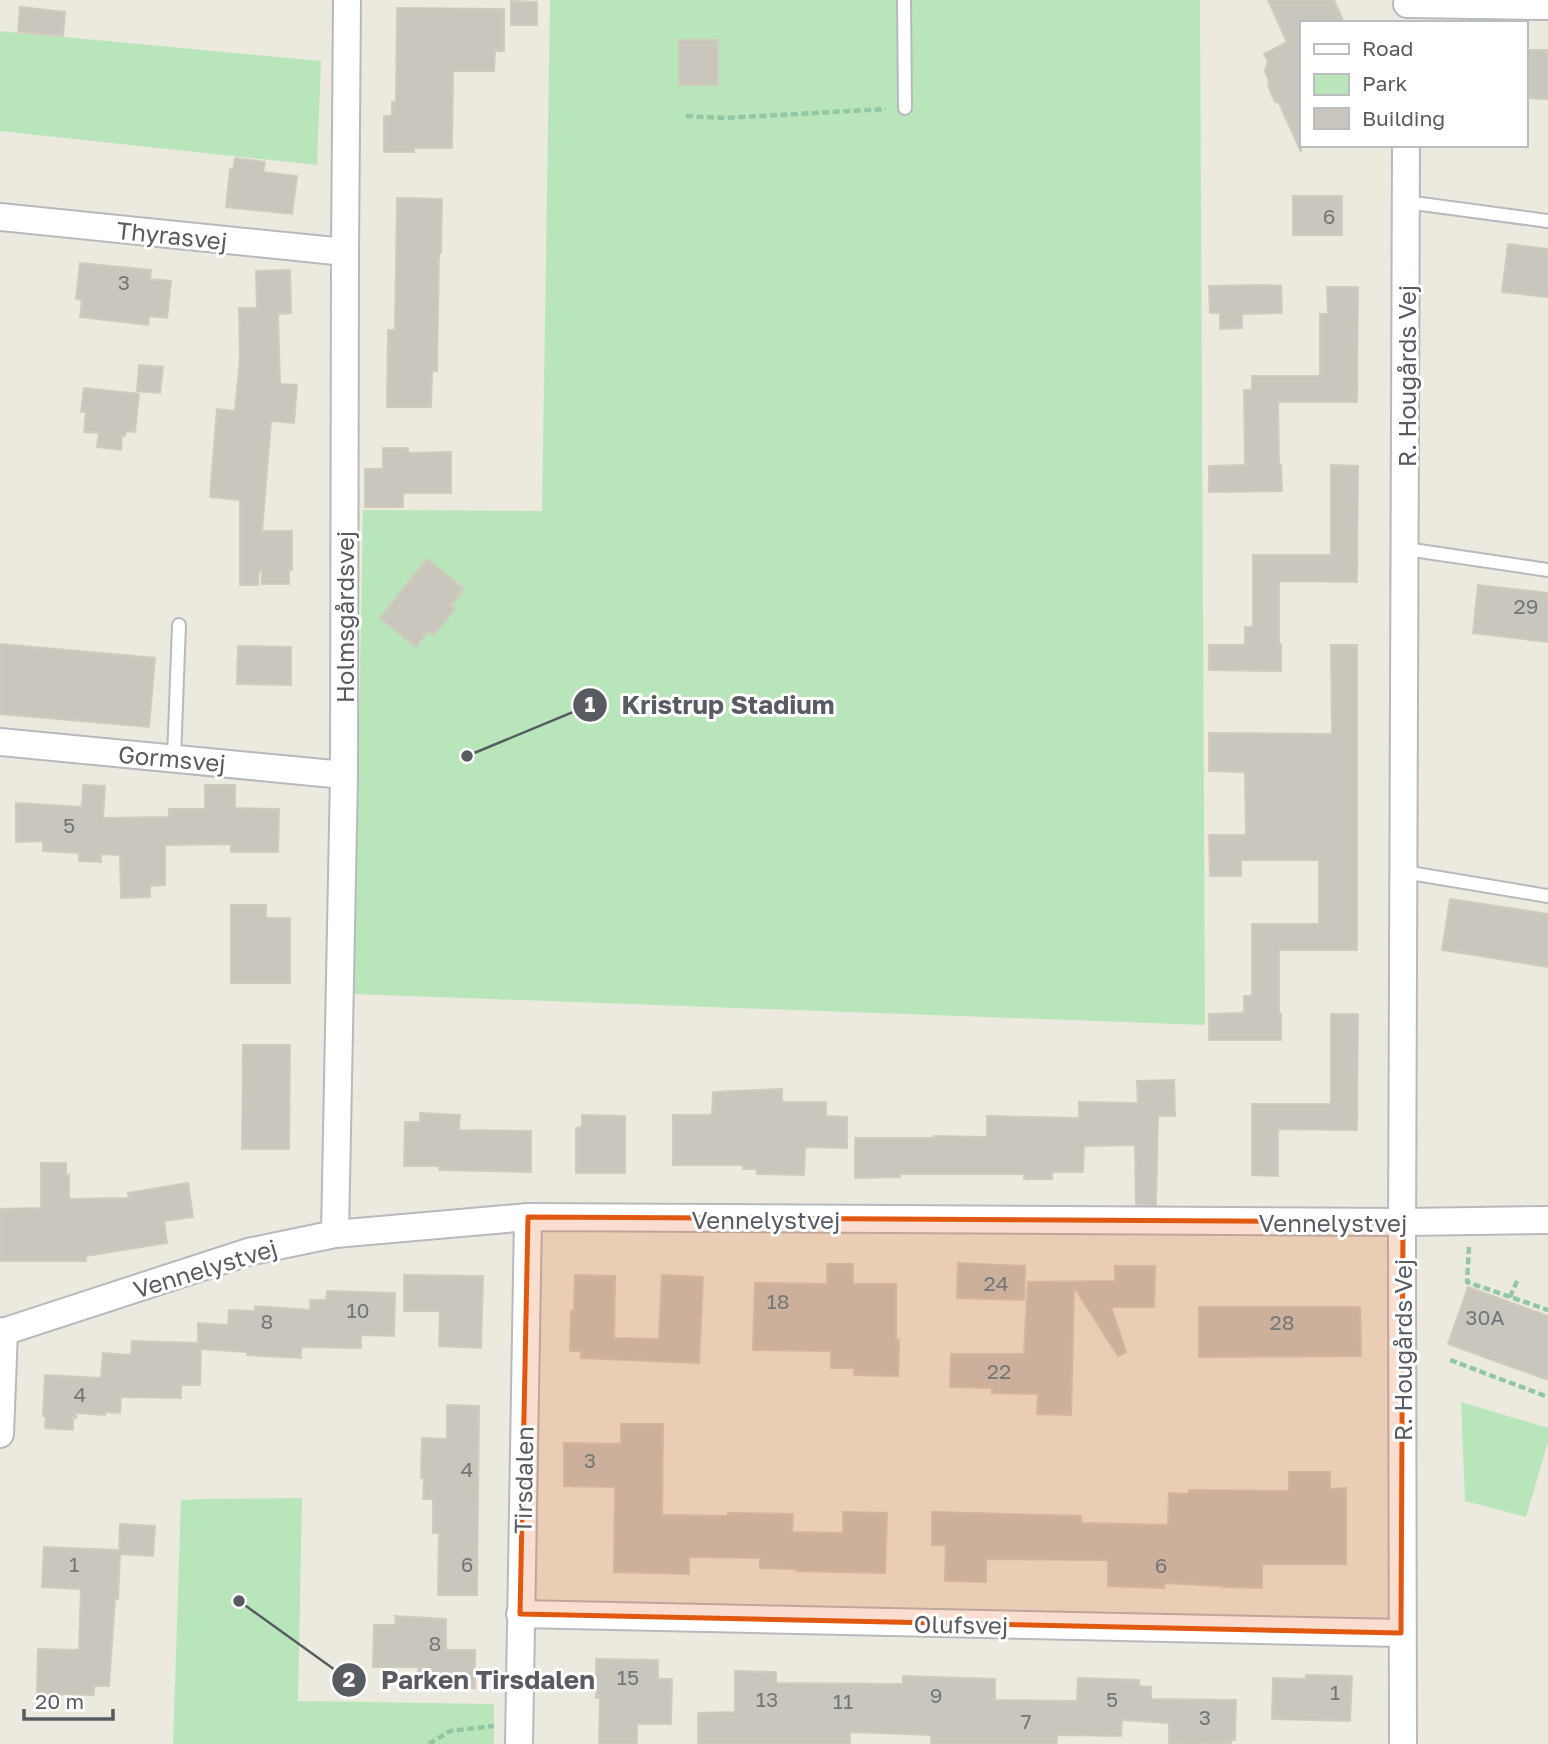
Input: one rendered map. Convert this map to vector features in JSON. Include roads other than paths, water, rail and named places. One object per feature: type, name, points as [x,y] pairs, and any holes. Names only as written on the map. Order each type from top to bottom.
[{"type":"street","name":"Holmsgårdsvej","points":[[335,1234],[344,775],[348,0]]},
{"type":"street","points":[[1407,9],[1548,6]]},
{"type":"street","name":"R. Hougårds Vej","points":[[1402,1744],[1406,147]]},
{"type":"street","name":"Thyrasvej","points":[[0,217],[345,252]]},
{"type":"street","name":"Gormsvej","points":[[0,742],[344,775]]},
{"type":"street","name":"Vennelystvej","points":[[2,1332],[247,1252],[335,1234],[528,1217],[1402,1222],[1548,1220]]},
{"type":"street","name":"Tirsdalen","points":[[519,1736],[528,1217]]},
{"type":"street","points":[[0,1434],[2,1332]]},
{"type":"street","name":"Olufsvej","points":[[520,1614],[1401,1633]]},
{"type":"lane","points":[[904,0],[905,108]]},
{"type":"lane","points":[[1406,202],[1548,221]]},
{"type":"lane","points":[[1406,549],[1548,570]]},
{"type":"lane","points":[[174,758],[180,625]]},
{"type":"lane","points":[[1404,872],[1548,896]]},
{"type":"place","name":"Kristrup Stadium","points":[[467,756]]},
{"type":"place","name":"Parken Tirsdalen","points":[[239,1601]]}]
